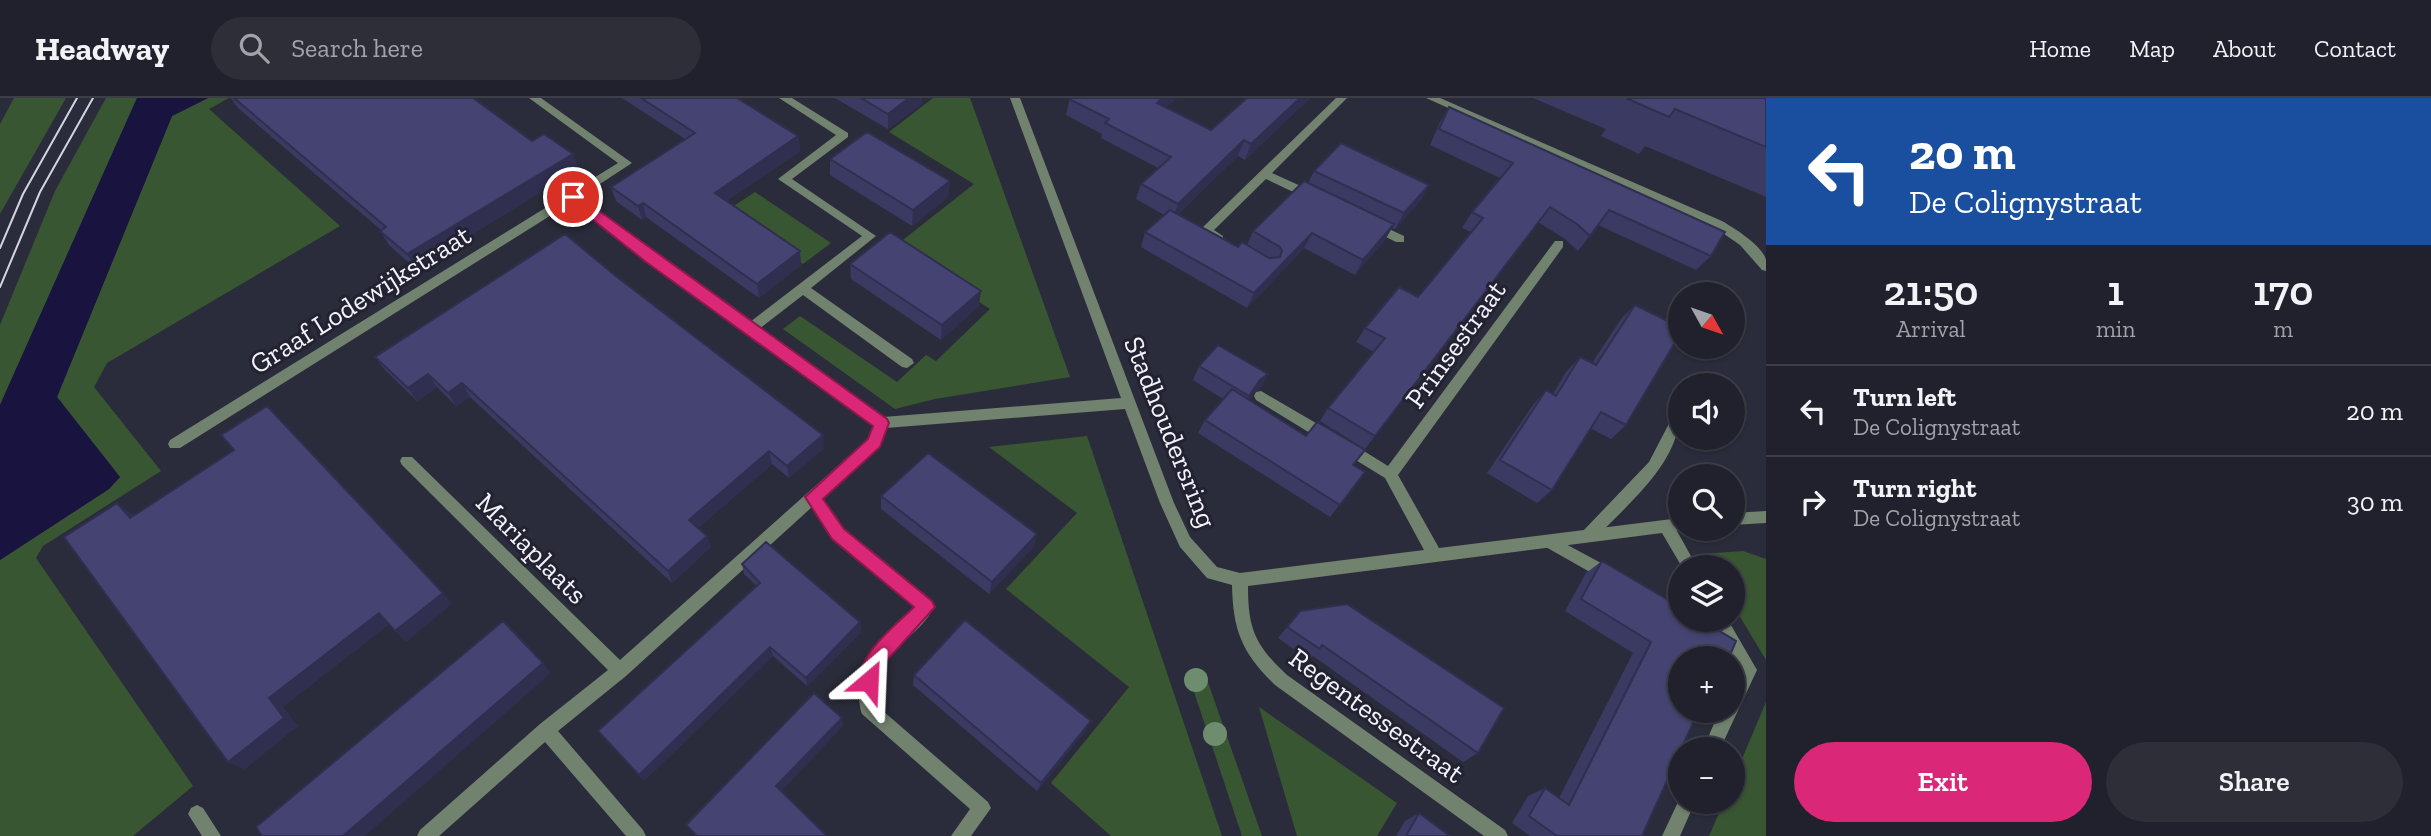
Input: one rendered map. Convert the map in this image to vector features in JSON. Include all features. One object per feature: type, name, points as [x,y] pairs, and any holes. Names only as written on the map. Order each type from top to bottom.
[{"type":"street","name":"Graaf Lodewijkstraat","points":[[175,444],[626,163],[534,98]]},
{"type":"street","points":[[749,330],[870,236],[784,179],[844,135],[784,98]]},
{"type":"street","name":"Stadhoudersring","points":[[1015,98],[1129,403],[1185,542],[1212,573],[1240,580],[1668,526]]},
{"type":"street","points":[[1226,243],[1206,231],[1342,98]]},
{"type":"street","points":[[1431,98],[1718,224],[1739,236],[1756,251],[1766,267]]},
{"type":"street","points":[[1266,174],[1327,204]]},
{"type":"street","points":[[573,197],[749,330],[881,423],[1129,403]]},
{"type":"street","points":[[1364,221],[1400,239]]},
{"type":"street","name":"Prinsestraat","points":[[1390,474],[1559,244]]},
{"type":"street","points":[[803,289],[907,363]]},
{"type":"street","points":[[1261,396],[1390,474],[1435,555]]},
{"type":"street","points":[[426,836],[546,730],[620,671],[874,442],[881,423]]},
{"type":"street","points":[[1588,536],[1654,466],[1668,439]]},
{"type":"street","name":"Mariaplaats","points":[[407,461],[620,671]]},
{"type":"street","points":[[813,497],[838,534],[926,607],[872,664],[866,696],[868,708],[982,808],[960,836]]},
{"type":"street","points":[[1745,518],[1766,517]]},
{"type":"street","points":[[1549,541],[1621,582]]},
{"type":"street","name":"Regentessestraat","points":[[1240,580],[1240,616],[1246,640],[1259,660],[1280,680],[1339,719],[1499,836]]},
{"type":"street","points":[[1708,632],[1733,646]]},
{"type":"street","points":[[546,730],[637,836]]},
{"type":"street","points":[[197,814],[212,836]]},
{"type":"street","points":[[1671,836],[1681,814]]},
{"type":"green space","points":[[14,98],[66,98],[0,214],[0,124]]},
{"type":"green space","points":[[106,98],[137,98],[0,405],[0,325],[55,191]]},
{"type":"green space","points":[[208,98],[229,98],[209,109],[340,226],[107,363],[94,387],[161,471],[43,546],[36,558],[193,786],[133,836],[0,836],[0,560],[109,489],[120,477],[57,397],[172,116]]},
{"type":"green space","points":[[933,98],[970,98],[1070,377],[935,399],[895,409],[783,329],[800,316],[897,382],[926,355],[936,361],[990,309],[894,247],[974,184],[889,132]]},
{"type":"green space","points":[[755,192],[831,243],[803,264],[726,211]]},
{"type":"green space","points":[[1087,436],[1222,836],[1111,836],[1051,783],[1129,687],[1006,589],[1077,513],[989,447]]},
{"type":"green space","points":[[1743,551],[1766,559],[1766,660],[1745,625],[1745,555],[1702,554]]},
{"type":"green space","points":[[1205,674],[1262,836],[1242,836],[1189,677]]},
{"type":"green space","points":[[1766,702],[1766,836],[1709,836],[1719,814],[1745,814],[1745,752]]},
{"type":"green space","points":[[1259,707],[1397,803],[1377,836],[1297,836]]},
{"type":"shaded area","points":[[137,98],[208,98],[172,116],[57,397],[120,477],[109,489],[0,560],[0,405]]},
{"type":"building","points":[[234,98],[473,98],[532,141],[544,134],[573,154],[407,254],[380,231],[386,227]]},
{"type":"building","points":[[641,98],[737,98],[798,136],[715,193],[800,251],[757,284],[643,203],[638,206],[611,187],[695,133]]},
{"type":"building","points":[[861,98],[909,98],[888,114]]},
{"type":"building","points":[[1070,98],[1162,98],[1157,103],[1211,130],[1247,98],[1300,98],[1251,144],[1244,140],[1178,204],[1141,184],[1171,157],[1105,123],[1109,119]]},
{"type":"building","points":[[1629,98],[1766,99],[1766,147],[1675,109],[1669,117]]},
{"type":"building","points":[[1449,107],[1725,232],[1711,256],[1609,210],[1590,236],[1550,207],[1375,436],[1328,408],[1385,338],[1365,328],[1399,287],[1418,297],[1483,218],[1472,212],[1513,163],[1439,129]]},
{"type":"building","points":[[867,132],[950,181],[913,210],[830,159]]},
{"type":"building","points":[[1341,143],[1429,185],[1404,213],[1314,171]]},
{"type":"building","points":[[1304,181],[1394,224],[1363,260],[1312,233],[1254,293],[1145,232],[1170,210],[1238,247],[1242,242],[1269,258],[1280,257],[1280,247],[1253,231]]},
{"type":"building","points":[[890,232],[981,291],[942,325],[850,264]]},
{"type":"building","points":[[565,234],[823,435],[787,466],[769,451],[689,520],[707,536],[668,571],[462,383],[448,393],[428,374],[408,388],[375,357]]},
{"type":"building","points":[[1635,305],[1668,321],[1668,354],[1626,425],[1601,412],[1552,490],[1500,460],[1546,390],[1556,396],[1580,357],[1596,365]]},
{"type":"building","points":[[1218,345],[1268,374],[1260,380],[1249,396],[1199,366]]},
{"type":"building","points":[[1232,389],[1306,436],[1317,422],[1365,450],[1353,465],[1365,472],[1340,505],[1205,420]]},
{"type":"building","points":[[267,406],[443,593],[395,631],[379,613],[269,698],[284,718],[228,762],[64,537],[117,503],[130,518],[234,450],[221,435]]},
{"type":"building","points":[[928,453],[1037,534],[992,582],[881,496]]},
{"type":"building","points":[[766,542],[860,622],[806,678],[770,647],[639,775],[598,731],[760,583],[742,564]]},
{"type":"building","points":[[1602,561],[1668,600],[1668,632],[1721,632],[1736,641],[1734,646],[1668,646],[1668,723],[1693,723],[1687,737],[1668,737],[1668,779],[1642,836],[1557,836],[1529,816],[1545,788],[1569,805],[1651,642],[1581,599]]},
{"type":"building","points":[[1347,604],[1504,708],[1478,753],[1322,645],[1320,649],[1287,627],[1300,611]]},
{"type":"building","points":[[965,620],[1091,721],[1041,783],[914,675]]},
{"type":"building","points":[[503,621],[543,663],[343,836],[262,836],[256,827]]},
{"type":"building","points":[[814,693],[842,718],[776,786],[827,836],[697,836],[686,825]]},
{"type":"building","points":[[1419,813],[1450,836],[1406,836]]},
{"type":"tram line","points":[[0,248],[23,194],[77,98]]},
{"type":"tram line","points":[[0,287],[40,192],[93,98]]},
{"type":"route","points":[[573,197],[749,330],[881,423],[874,442],[813,497],[838,534],[926,607],[872,664],[869,681]]}]
